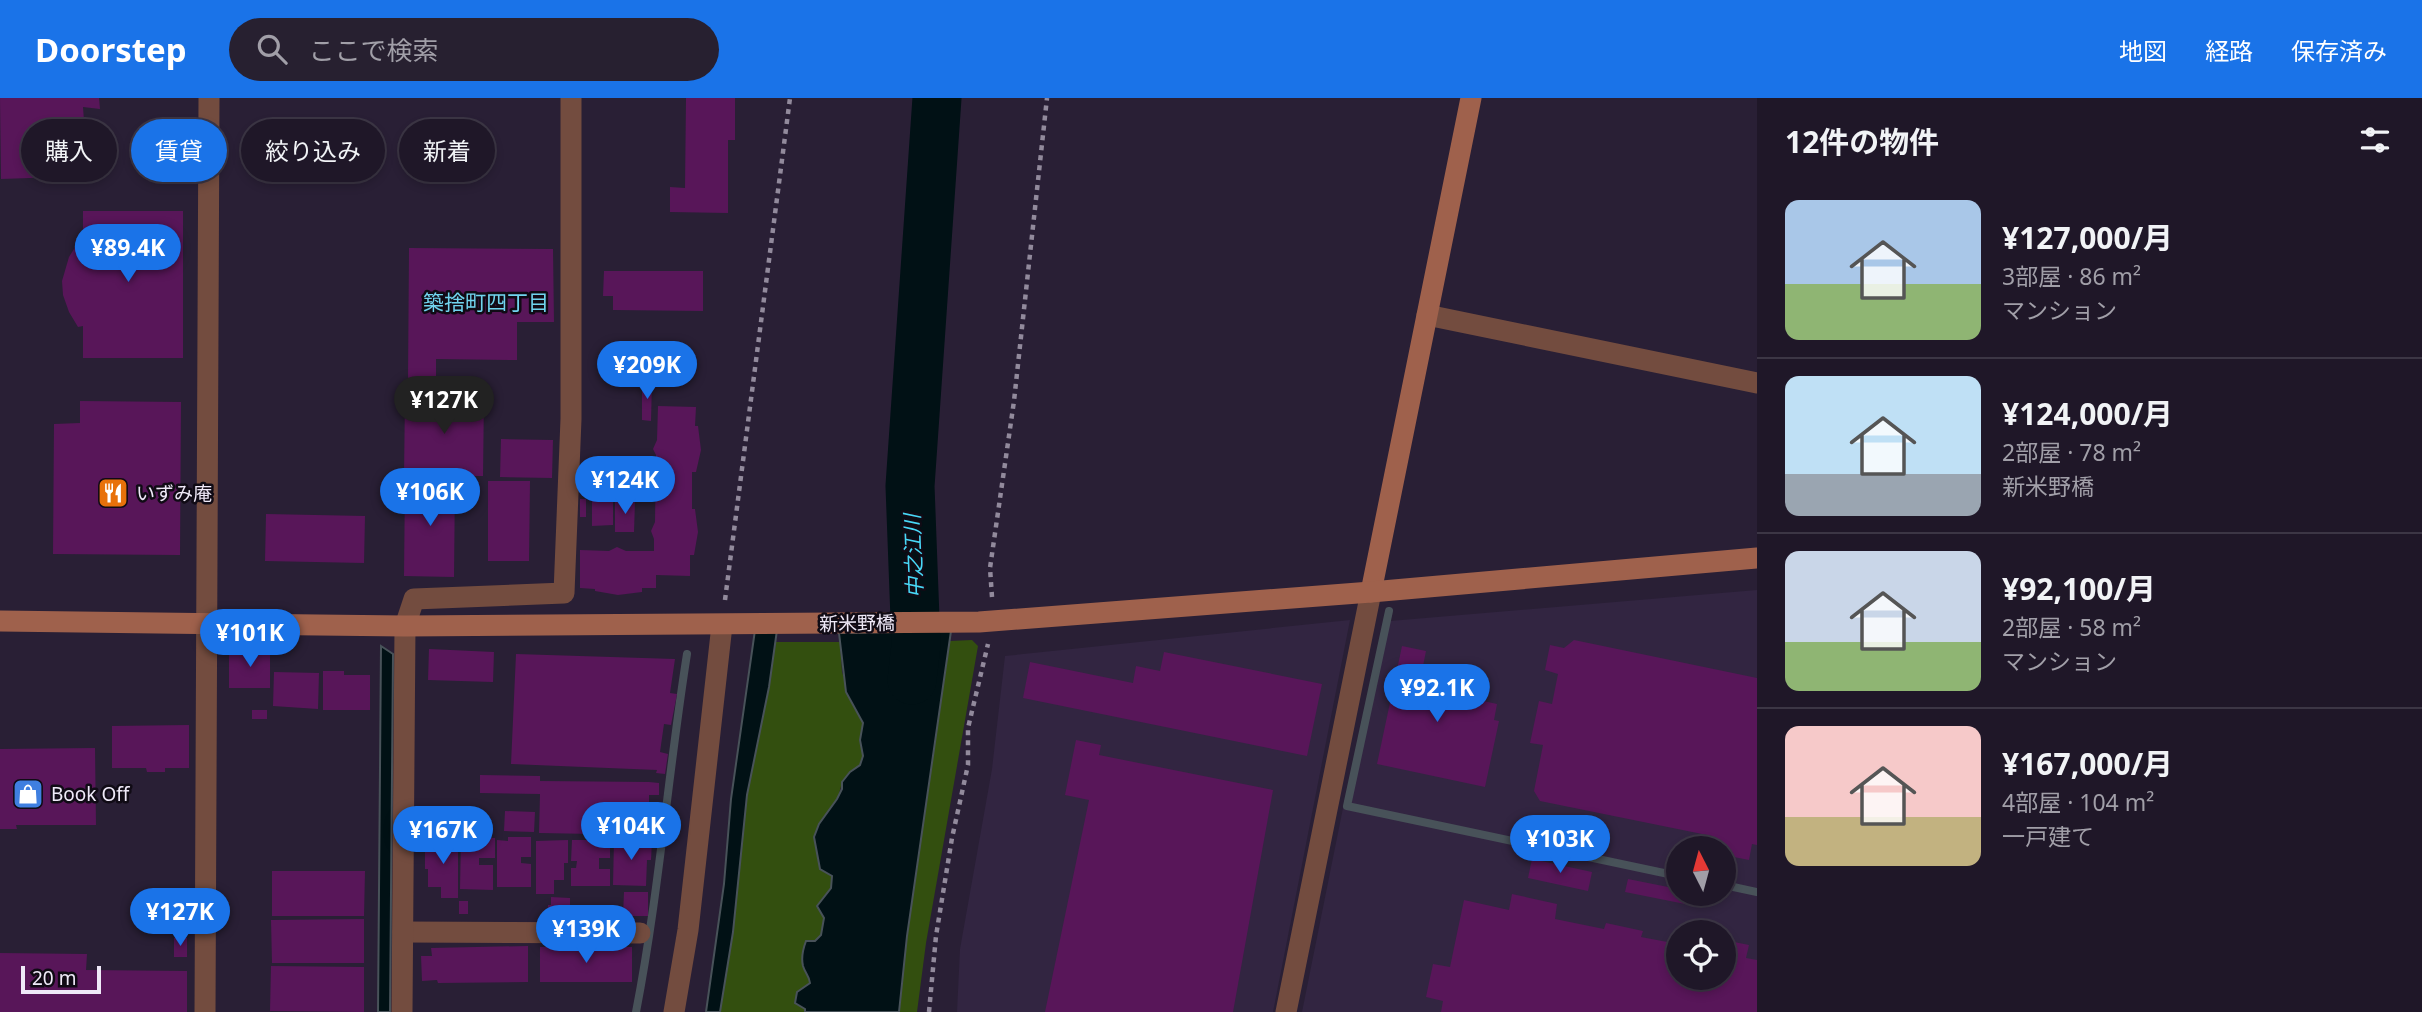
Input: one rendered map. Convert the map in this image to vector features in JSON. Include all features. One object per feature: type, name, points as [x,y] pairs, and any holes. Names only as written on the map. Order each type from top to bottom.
[{"type":"street","points":[[205,1012],[209,98]]},
{"type":"street","points":[[402,1012],[405,626],[414,598],[564,593],[571,419],[571,98]]},
{"type":"street","points":[[1286,1012],[1471,98]]},
{"type":"street","points":[[1427,315],[1757,383]]},
{"type":"street","name":"新米野橋","points":[[0,621],[405,626],[986,621],[1371,592],[1757,558]]},
{"type":"street","points":[[674,1012],[688,930],[728,625]]},
{"type":"street","points":[[403,932],[640,933]]},
{"type":"path","points":[[728,625],[790,98]]},
{"type":"path","points":[[929,1012],[936,936],[968,765],[968,728],[986,621],[990,568],[1014,401],[1047,98]]},
{"type":"shaded area","points":[[1757,590],[1757,1012],[1302,1012],[1343,808],[1350,803],[1390,621]]},
{"type":"shaded area","points":[[1350,620],[1273,1012],[957,1012],[960,949],[992,769],[1005,656]]},
{"type":"shaded area","points":[[755,630],[777,630],[769,687],[747,795],[733,932],[720,1012],[706,1012],[724,884],[731,799]]},
{"type":"shaded area","points":[[951,631],[907,936],[899,1012],[805,1012],[805,1009],[795,1003],[797,992],[810,983],[803,966],[803,950],[806,941],[815,941],[821,935],[824,918],[817,906],[831,888],[832,876],[820,869],[814,837],[819,824],[837,799],[842,782],[860,765],[863,756],[860,740],[863,723],[846,692],[839,633]]},
{"type":"shaded area","points":[[381,646],[393,654],[390,1012],[378,1012]]},
{"type":"green space","points":[[972,640],[978,646],[926,943],[917,1012],[899,1012],[907,936],[950,641]]},
{"type":"green space","points":[[776,642],[840,642],[842,672],[855,710],[862,717],[860,740],[863,756],[860,765],[842,782],[820,869],[832,876],[831,888],[817,906],[824,918],[821,935],[815,941],[810,983],[805,988],[805,1012],[720,1012],[733,932],[747,795]]},
{"type":"building","points":[[0,98],[99,98],[100,109],[83,107],[84,119],[21,119],[21,178],[1,179]]},
{"type":"building","points":[[686,98],[735,98],[735,140],[728,140],[728,213],[670,212],[670,187],[685,188]]},
{"type":"building","points":[[83,211],[183,211],[183,358],[83,358],[83,326],[78,327],[69,312],[63,295],[62,281],[69,257],[79,241],[83,241]]},
{"type":"building","points":[[409,248],[553,249],[554,322],[517,322],[517,360],[436,359],[436,379],[408,379]]},
{"type":"building","points":[[604,271],[703,271],[703,311],[613,310],[613,296],[603,296]]},
{"type":"building","points":[[642,382],[652,382],[651,421],[642,420]]},
{"type":"building","points":[[405,396],[484,396],[483,476],[404,476]]},
{"type":"building","points":[[80,401],[181,402],[180,555],[53,554],[54,424],[80,423]]},
{"type":"building","points":[[658,406],[696,407],[695,426],[698,426],[701,450],[696,472],[692,472],[692,509],[695,509],[698,532],[694,555],[690,555],[690,576],[656,575],[656,588],[642,588],[642,592],[618,595],[580,588],[580,550],[609,551],[617,547],[626,551],[654,551],[651,531],[655,522],[656,455],[653,449],[657,440]]},
{"type":"building","points":[[501,439],[553,440],[552,478],[500,477]]},
{"type":"building","points":[[405,480],[455,480],[454,577],[404,576]]},
{"type":"building","points":[[488,481],[530,481],[529,561],[488,561]]},
{"type":"building","points":[[580,499],[586,499],[586,517],[580,517]]},
{"type":"building","points":[[613,499],[613,525],[592,526],[592,500]]},
{"type":"building","points":[[615,500],[635,501],[634,532],[615,532]]},
{"type":"building","points":[[266,514],[365,516],[364,563],[265,561]]},
{"type":"building","points":[[1574,640],[1757,678],[1757,845],[1752,844],[1749,860],[1736,857],[1736,836],[1712,836],[1540,801],[1534,791],[1543,745],[1530,743],[1539,701],[1552,704],[1558,674],[1545,670],[1550,645],[1564,648]]},
{"type":"building","points":[[1402,646],[1426,651],[1423,666],[1466,675],[1461,696],[1497,704],[1494,720],[1499,721],[1485,787],[1377,764]]},
{"type":"building","points":[[429,649],[494,652],[493,682],[428,680]]},
{"type":"building","points":[[229,650],[270,650],[270,688],[229,688]]},
{"type":"building","points":[[1164,652],[1322,684],[1307,756],[1023,698],[1030,662],[1133,683],[1136,666],[1160,671]]},
{"type":"building","points":[[516,654],[675,659],[670,693],[677,694],[671,725],[664,724],[660,752],[668,754],[665,774],[656,773],[657,770],[511,764]]},
{"type":"building","points":[[323,671],[344,671],[344,675],[370,675],[370,710],[323,710]]},
{"type":"building","points":[[274,672],[319,673],[318,709],[273,706]]},
{"type":"building","points":[[252,710],[267,710],[267,719],[252,719]]},
{"type":"building","points":[[189,725],[189,768],[165,768],[165,772],[147,772],[146,768],[112,768],[112,726]]},
{"type":"building","points":[[1076,740],[1101,745],[1099,755],[1273,790],[1233,1012],[1045,1012],[1089,800],[1065,795]]},
{"type":"building","points":[[95,748],[96,825],[16,825],[17,829],[0,829],[0,749]]},
{"type":"building","points":[[480,775],[540,776],[540,781],[659,783],[659,795],[649,795],[649,835],[539,833],[540,794],[480,793]]},
{"type":"building","points":[[505,811],[535,812],[534,832],[504,831]]},
{"type":"building","points":[[508,837],[531,837],[531,857],[521,857],[521,863],[531,864],[531,887],[497,887],[497,840],[508,841]]},
{"type":"building","points":[[461,838],[495,838],[495,858],[479,858],[479,865],[493,865],[493,890],[460,889]]},
{"type":"building","points":[[425,839],[458,839],[458,898],[441,898],[441,887],[428,887]]},
{"type":"building","points":[[568,840],[568,863],[564,863],[564,880],[554,880],[554,894],[536,894],[536,841]]},
{"type":"building","points":[[572,840],[610,840],[610,858],[599,858],[599,869],[610,869],[610,886],[571,886],[571,868],[576,868],[577,861],[571,861]]},
{"type":"building","points":[[614,840],[652,841],[651,860],[647,860],[646,886],[613,885]]},
{"type":"building","points":[[1532,859],[1592,872],[1588,891],[1528,878]]},
{"type":"building","points":[[272,871],[365,871],[364,916],[272,916]]},
{"type":"building","points":[[1628,879],[1666,887],[1666,900],[1625,892]]},
{"type":"building","points":[[624,892],[648,892],[648,916],[623,916]]},
{"type":"building","points":[[1512,894],[1557,904],[1555,919],[1604,929],[1606,923],[1643,931],[1641,937],[1666,942],[1666,990],[1736,990],[1736,942],[1749,945],[1746,958],[1757,960],[1757,1012],[1441,1012],[1443,1001],[1426,997],[1433,964],[1450,967],[1464,900],[1509,910]]},
{"type":"building","points":[[551,897],[570,898],[570,918],[547,917]]},
{"type":"building","points":[[459,901],[468,901],[468,914],[459,914]]},
{"type":"building","points":[[364,919],[364,963],[272,963],[271,920]]},
{"type":"building","points":[[174,938],[187,938],[187,957],[174,957]]},
{"type":"building","points":[[528,946],[528,982],[422,981],[421,956],[432,956],[431,948]]},
{"type":"building","points":[[540,947],[632,947],[632,982],[540,982]]},
{"type":"building","points":[[0,953],[87,954],[86,970],[187,971],[187,1012],[0,1012]]},
{"type":"building","points":[[271,966],[364,967],[364,1012],[270,1011]]},
{"type":"waterway","name":"中之江川","points":[[912,680],[916,645],[910,486],[937,98]]},
{"type":"waterway","points":[[1389,611],[1347,806],[1666,873]]},
{"type":"waterway","points":[[636,1012],[651,923],[687,654]]},
{"type":"waterway","points":[[1736,888],[1757,892]]},
{"type":"place","name":"いずみ庵","points":[[113,493]]},
{"type":"place","name":"Book Off","points":[[28,794]]},
{"type":"district","name":"築捨町四丁目","points":[[486,302]]}]
